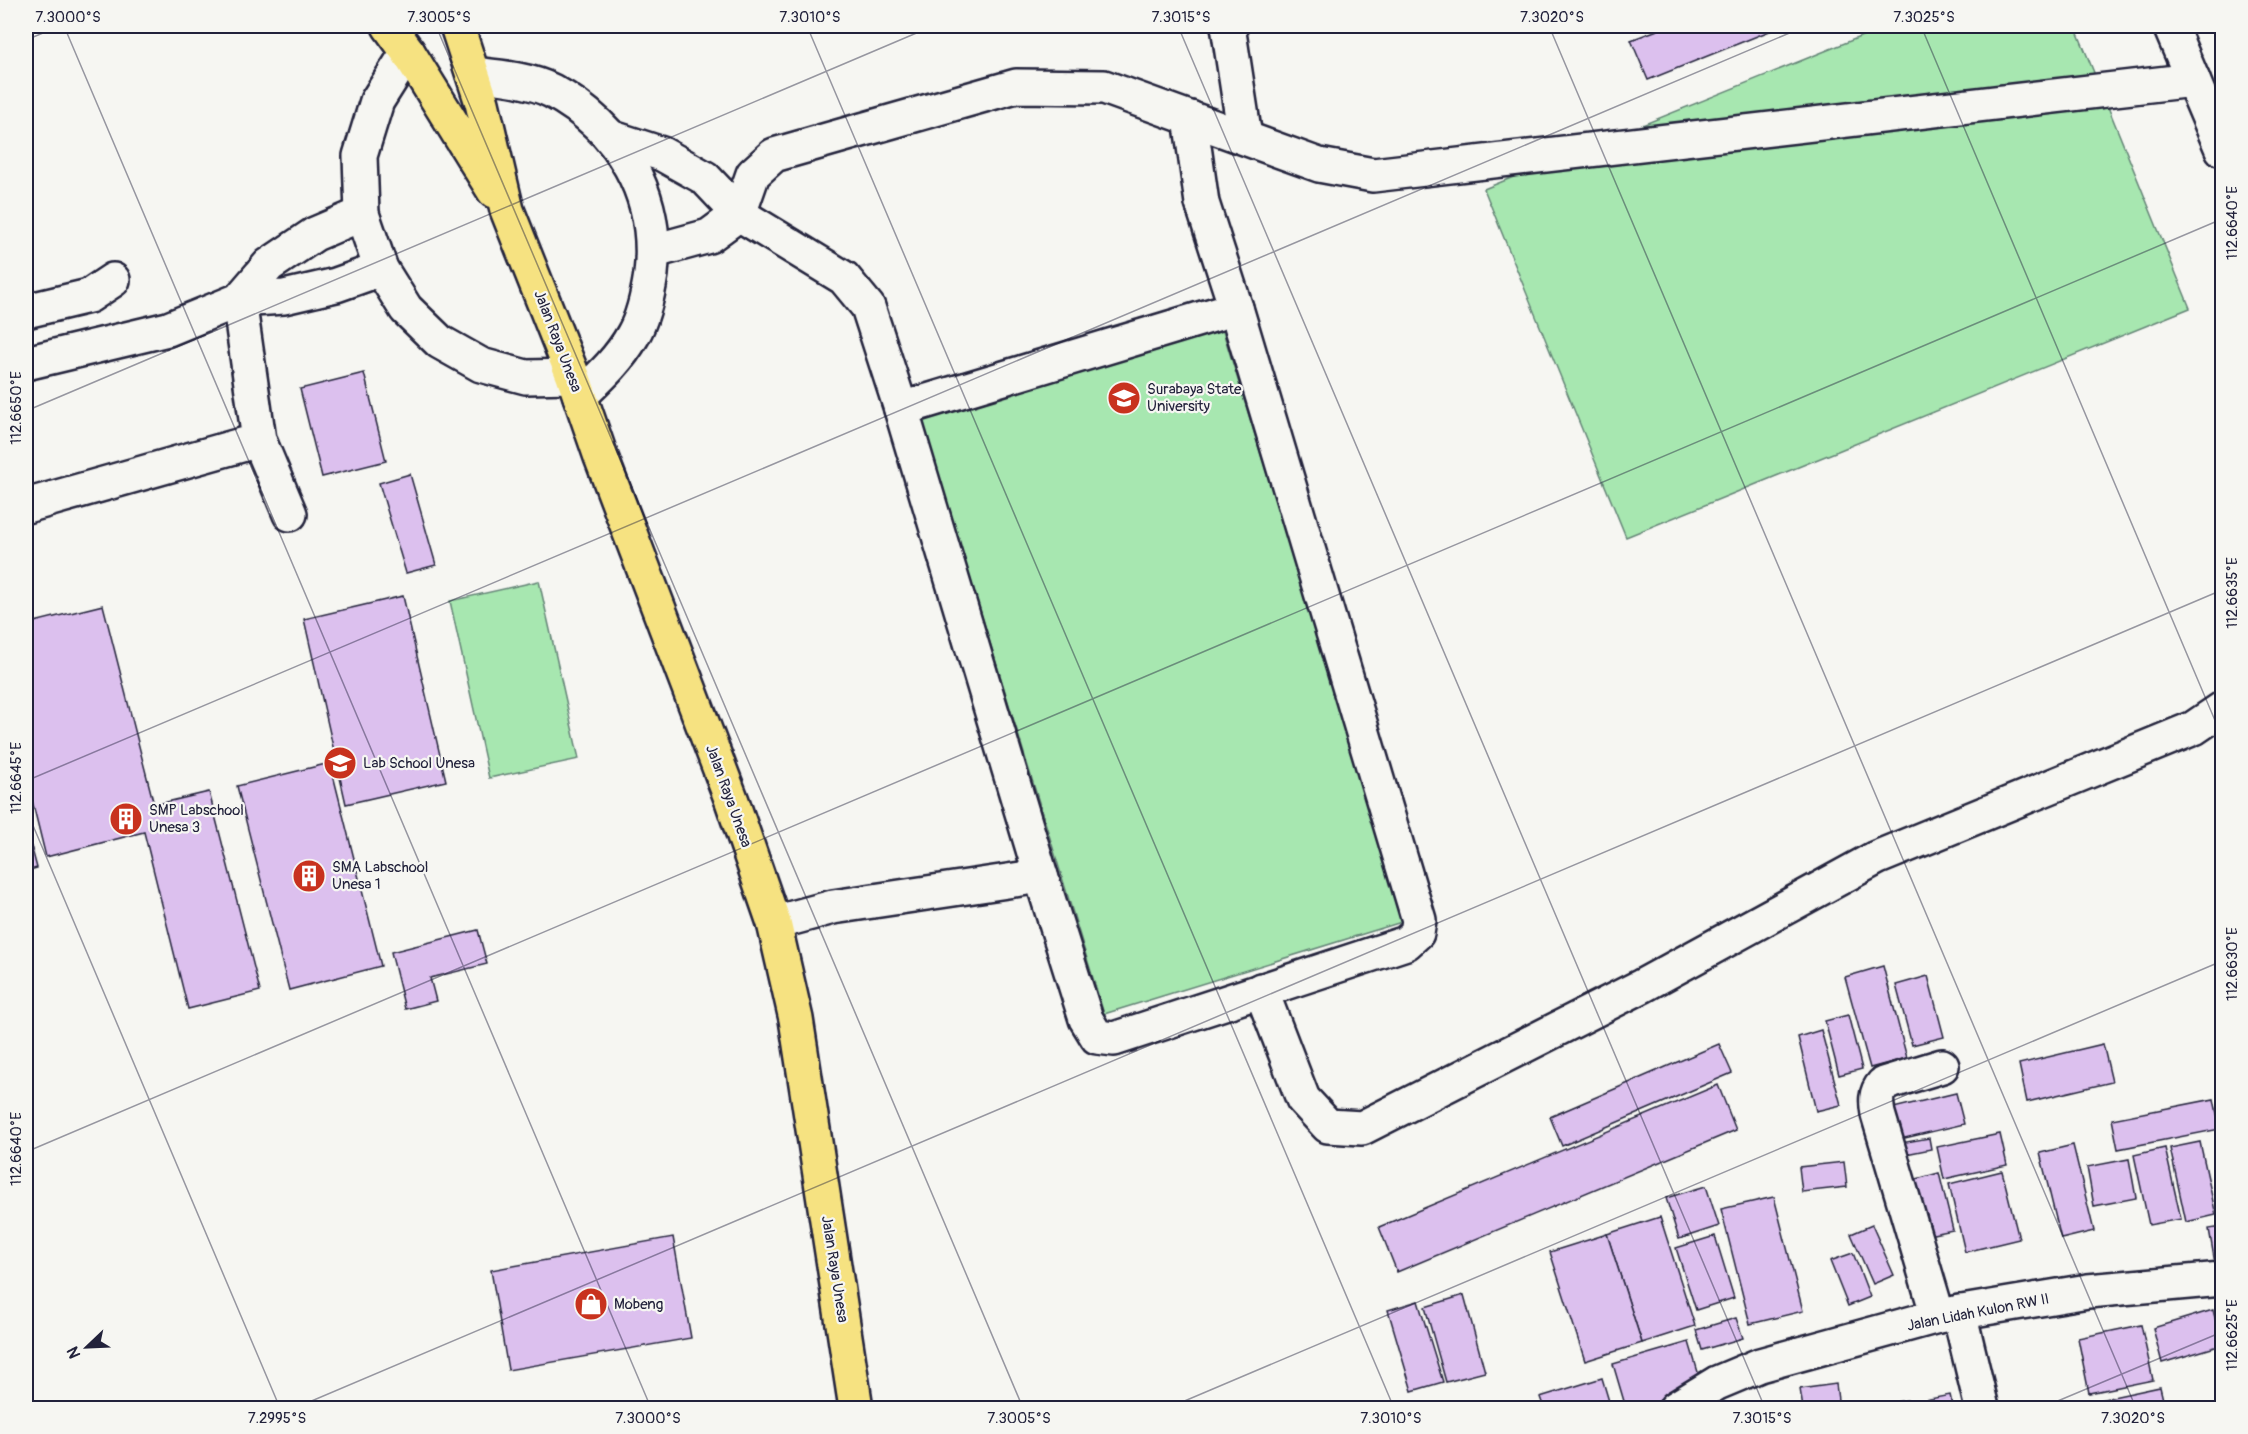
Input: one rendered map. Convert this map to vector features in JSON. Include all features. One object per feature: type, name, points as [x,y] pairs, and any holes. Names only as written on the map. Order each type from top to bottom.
[{"type":"main road","name":"Jalan Raya Unesa","points":[[389,26],[408,52],[507,210]]},
{"type":"main road","name":"Jalan Raya Unesa","points":[[457,26],[482,103],[507,210],[576,386],[732,801],[774,923],[796,1019],[856,1408]]},
{"type":"street","points":[[1228,26],[1245,137]]},
{"type":"street","points":[[2170,26],[2223,149]]},
{"type":"street","points":[[408,52],[377,101],[360,156],[362,214],[381,268],[406,309],[440,342],[481,365],[526,377],[576,386],[611,368],[634,333],[649,293],[654,251],[649,209],[634,172],[613,138],[584,111],[550,90],[512,78],[472,74]]},
{"type":"street","points":[[654,251],[709,236],[739,214],[753,174],[774,154],[1016,86],[1104,87],[1319,165],[1373,175],[2193,80]]},
{"type":"street","points":[[613,138],[662,154],[705,178],[739,214],[844,278],[868,307],[1086,1019],[1096,1037],[1114,1039],[1406,943],[1417,933],[1419,920],[1236,308],[1202,203],[1190,118]]},
{"type":"street","points":[[238,300],[269,265],[315,234],[362,214]]},
{"type":"street","points":[[26,363],[168,329],[238,300],[284,297],[336,285],[381,268]]},
{"type":"street","points":[[26,311],[89,296],[113,279]]},
{"type":"street","points":[[238,300],[260,440],[290,514]]},
{"type":"street","points":[[901,409],[1236,308]]},
{"type":"street","points":[[26,506],[260,440]]},
{"type":"street","points":[[1262,990],[1303,1099],[1328,1126],[1362,1128],[1642,987],[1876,858],[2194,728],[2223,709]]},
{"type":"street","points":[[774,923],[833,907],[1041,876]]},
{"type":"street","points":[[1942,1066],[1883,1084],[1878,1089],[1876,1098],[1878,1114],[1982,1408]]},
{"type":"street","name":"Jalan Lidah Kulon RW II","points":[[1676,1408],[1717,1383],[1760,1365],[1948,1314],[2088,1292],[2223,1279]]},
{"type":"green space","points":[[1887,26],[2075,26],[2190,308],[1626,537],[1484,189]]},
{"type":"green space","points":[[1221,325],[1405,921],[1104,1014],[921,418]]},
{"type":"green space","points":[[539,581],[579,759],[489,778],[450,601]]},
{"type":"building","points":[[1668,26],[1782,26],[1648,80],[1631,40]]},
{"type":"building","points":[[364,373],[386,461],[322,477],[300,389]]},
{"type":"building","points":[[410,474],[436,565],[406,573],[379,483]]},
{"type":"building","points":[[403,596],[446,781],[346,804],[304,619]]},
{"type":"building","name":"SMP Labschool Unesa 3","points":[[103,605],[154,805],[209,792],[260,991],[188,1009],[144,832],[46,857],[26,776],[26,624]]},
{"type":"building","name":"SMA Labschool Unesa 1","points":[[330,763],[381,966],[289,990],[237,786]]},
{"type":"building","points":[[26,827],[37,868],[26,871]]},
{"type":"building","points":[[478,930],[487,964],[430,978],[436,1001],[405,1009],[391,952]]},
{"type":"building","points":[[1883,966],[1907,1058],[1870,1068],[1845,977]]},
{"type":"building","points":[[1928,976],[1944,1037],[1912,1045],[1896,985]]},
{"type":"building","points":[[1848,1015],[1862,1069],[1839,1075],[1825,1021]]},
{"type":"building","points":[[1821,1030],[1841,1105],[1816,1111],[1798,1037]]},
{"type":"building","points":[[1719,1044],[1732,1073],[1562,1146],[1550,1117]]},
{"type":"building","points":[[2103,1044],[2112,1082],[2027,1102],[2019,1064]]},
{"type":"building","points":[[1718,1085],[1736,1130],[1397,1272],[1379,1227]]},
{"type":"building","points":[[1956,1093],[1964,1124],[1892,1141],[1885,1110]]},
{"type":"building","points":[[2214,1099],[2220,1129],[2118,1149],[2112,1119]]},
{"type":"building","points":[[2000,1134],[2007,1165],[1944,1179],[1937,1147]]},
{"type":"building","points":[[1929,1138],[1931,1149],[1891,1157],[1889,1145]]},
{"type":"building","points":[[2200,1142],[2216,1215],[2186,1222],[2170,1148]]},
{"type":"building","points":[[2073,1145],[2094,1231],[2061,1239],[2040,1153]]},
{"type":"building","points":[[2165,1148],[2181,1219],[2149,1225],[2134,1155]]},
{"type":"building","points":[[2129,1159],[2136,1198],[2094,1206],[2087,1167]]},
{"type":"building","points":[[1844,1162],[1847,1187],[1802,1192],[1799,1167]]},
{"type":"building","points":[[2002,1171],[2019,1239],[1965,1252],[1949,1184]]},
{"type":"building","points":[[1939,1173],[1953,1230],[1923,1236],[1909,1181]]},
{"type":"building","points":[[1706,1186],[1719,1226],[1679,1239],[1666,1198]]},
{"type":"building","points":[[1774,1197],[1803,1311],[1750,1324],[1721,1209]]},
{"type":"building","points":[[1660,1217],[1695,1326],[1642,1343],[1607,1234]]},
{"type":"building","points":[[1872,1225],[1894,1275],[1873,1284],[1851,1234]]},
{"type":"building","points":[[2222,1227],[2222,1261],[2215,1263],[2209,1229]]},
{"type":"building","points":[[1607,1234],[1642,1343],[1585,1361],[1550,1252]]},
{"type":"building","points":[[1715,1236],[1734,1298],[1696,1310],[1676,1248]]},
{"type":"building","name":"Mobeng","points":[[673,1237],[691,1338],[508,1370],[491,1270]]},
{"type":"building","points":[[1853,1253],[1870,1297],[1848,1306],[1830,1261]]},
{"type":"building","points":[[1464,1295],[1485,1372],[1446,1382],[1425,1307]]},
{"type":"building","points":[[1418,1301],[1443,1382],[1412,1391],[1388,1310]]},
{"type":"building","points":[[2213,1310],[2222,1345],[2162,1363],[2153,1328]]},
{"type":"building","points":[[1736,1318],[1743,1338],[1702,1350],[1696,1330]]},
{"type":"building","points":[[2141,1325],[2153,1380],[2089,1393],[2078,1338]]},
{"type":"building","points":[[1689,1342],[1703,1389],[1635,1408],[1626,1408],[1613,1364]]},
{"type":"building","points":[[1602,1378],[1611,1408],[1544,1408],[1540,1397]]},
{"type":"building","points":[[1836,1384],[1839,1408],[1803,1408],[1800,1389]]},
{"type":"building","points":[[2160,1387],[2165,1408],[2096,1408],[2094,1401]]},
{"type":"building","points":[[1950,1395],[1953,1408],[1916,1408],[1914,1402]]},
{"type":"building","points":[[1907,1400],[1909,1408],[1859,1408]]},
{"type":"place","name":"Surabaya State University","points":[[1124,398]]},
{"type":"place","name":"Lab School Unesa","points":[[340,763]]},
{"type":"place","name":"SMP Labschool Unesa 3","points":[[126,819]]},
{"type":"place","name":"SMA Labschool Unesa 1","points":[[309,876]]},
{"type":"place","name":"Mobeng","points":[[591,1304]]}]
